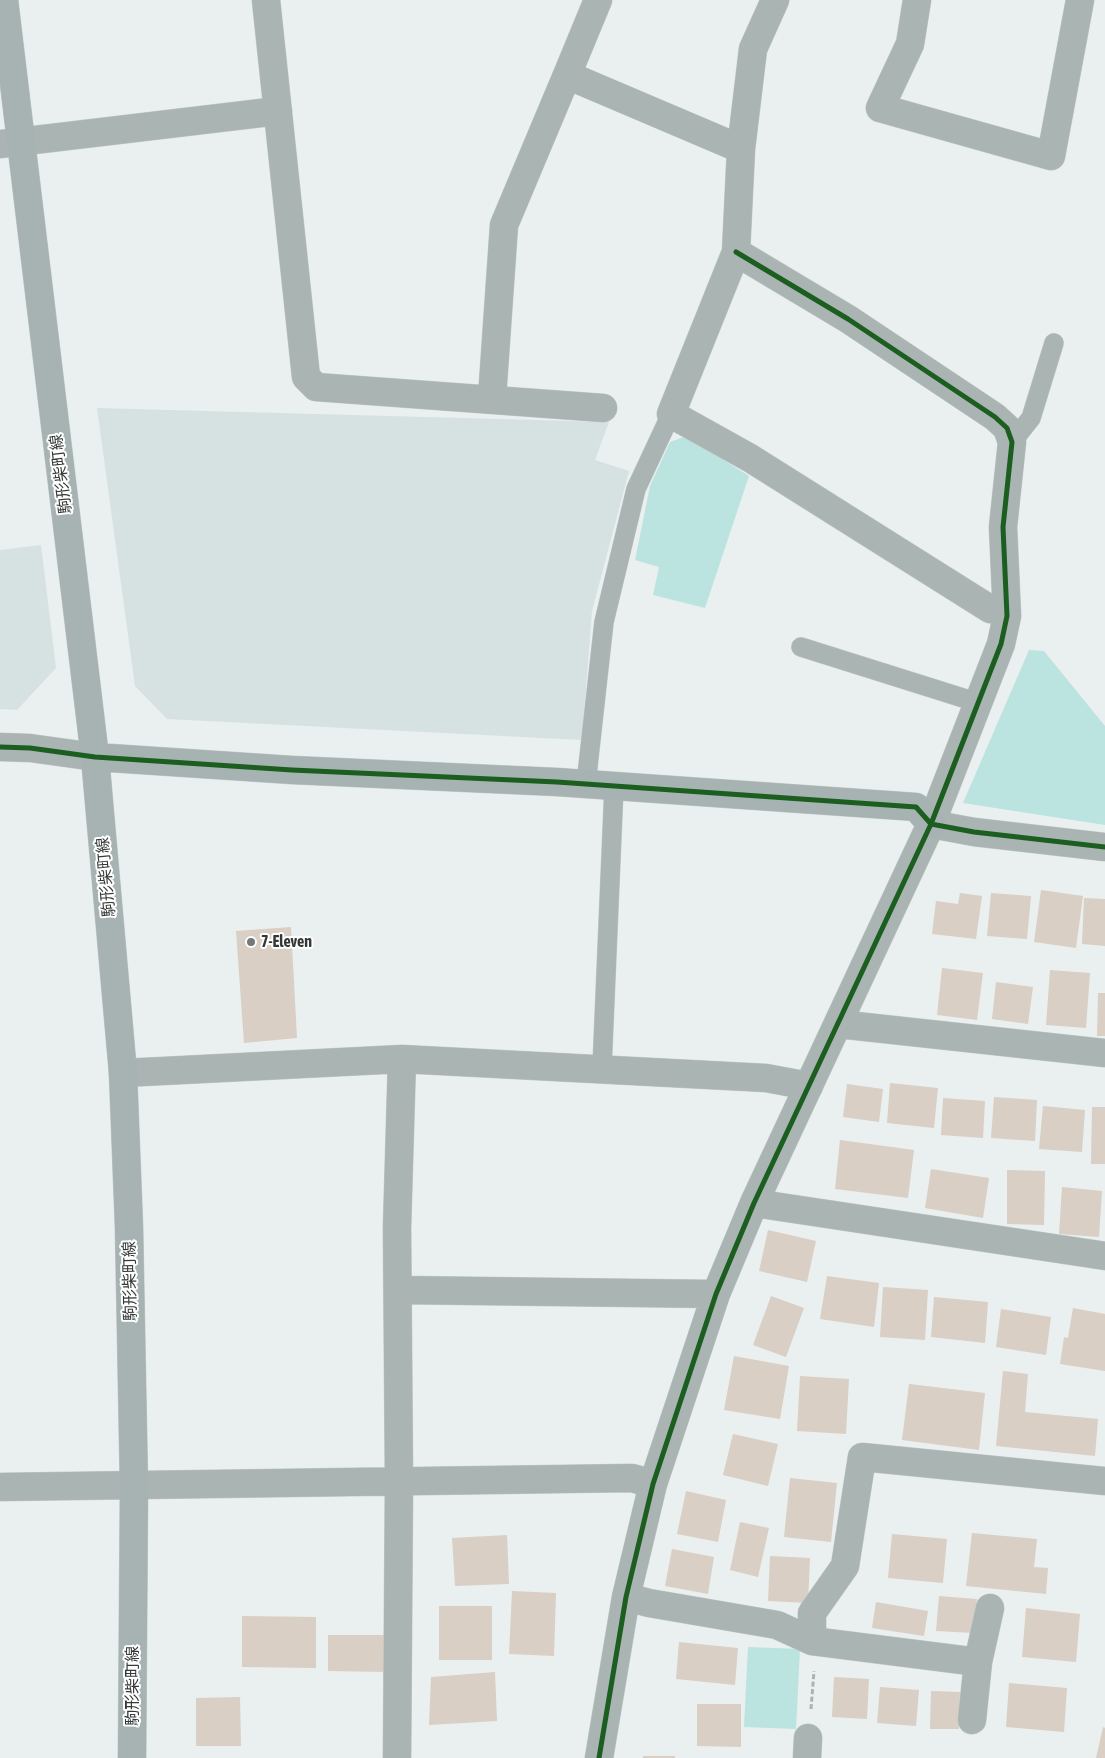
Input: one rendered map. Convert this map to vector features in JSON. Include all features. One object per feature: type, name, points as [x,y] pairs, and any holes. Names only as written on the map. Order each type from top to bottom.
[{"type":"main road","name":"駒形柴町線","points":[[4,0],[10,143],[95,757],[123,1073],[130,1237],[134,1487],[132,1758]]},
{"type":"main road","points":[[95,757],[292,770],[586,784],[916,807],[931,824]]},
{"type":"street","points":[[266,0],[306,377],[316,387],[492,398],[603,408]]},
{"type":"street","points":[[492,398],[504,225],[598,0]]},
{"type":"street","points":[[775,0],[753,48],[741,149],[736,252],[671,414],[750,458],[990,609],[1007,611]]},
{"type":"street","points":[[917,0],[910,44],[880,108],[1051,156],[1080,0]]},
{"type":"street","points":[[567,75],[741,149]]},
{"type":"street","points":[[10,143],[278,111]]},
{"type":"street","points":[[599,1758],[626,1597],[653,1484],[716,1294],[754,1203],[931,824],[1002,644],[1007,611],[1003,527],[1012,442],[1007,428],[995,417],[848,319],[736,252]]},
{"type":"street","points":[[0,747],[30,748],[95,757]]},
{"type":"street","points":[[931,824],[974,832],[1105,847]]},
{"type":"street","points":[[838,1024],[1105,1053]]},
{"type":"street","points":[[397,1758],[399,1290],[397,1228],[402,1059]]},
{"type":"street","points":[[123,1073],[402,1059],[766,1078],[809,1086]]},
{"type":"street","points":[[754,1203],[1105,1256]]},
{"type":"street","points":[[399,1290],[716,1294]]},
{"type":"street","points":[[812,1641],[812,1614],[845,1566],[862,1457],[1105,1481]]},
{"type":"street","points":[[0,1487],[134,1487],[632,1478],[653,1484]]},
{"type":"street","points":[[626,1597],[649,1603],[777,1625],[812,1641],[978,1662]]},
{"type":"street","points":[[972,1720],[978,1662],[990,1608]]},
{"type":"lane","points":[[1012,442],[1031,418],[1054,343]]},
{"type":"lane","points":[[586,784],[604,622],[636,489],[671,414]]},
{"type":"lane","points":[[801,647],[979,702]]},
{"type":"lane","points":[[602,1068],[614,786]]},
{"type":"path","points":[[808,1748],[815,1654],[812,1641]]},
{"type":"shaded area","points":[[97,408],[609,422],[595,460],[629,471],[592,611],[582,740],[167,719],[135,686]]},
{"type":"shaded area","points":[[686,436],[749,476],[705,608],[653,595],[659,567],[635,560],[650,486],[670,442]]},
{"type":"shaded area","points":[[41,545],[56,668],[17,710],[0,709],[0,550]]},
{"type":"shaded area","points":[[1029,650],[1044,651],[1105,726],[1105,825],[963,803]]},
{"type":"shaded area","points":[[748,1647],[800,1649],[796,1729],[744,1727]]},
{"type":"building","points":[[1041,890],[1083,896],[1076,948],[1034,942]]},
{"type":"building","points":[[960,893],[982,896],[976,939],[932,934],[936,901],[958,904]]},
{"type":"building","points":[[991,893],[1031,896],[1027,939],[987,936]]},
{"type":"building","points":[[1084,898],[1105,899],[1105,946],[1082,944]]},
{"type":"building","points":[[291,927],[297,1038],[244,1043],[236,931]]},
{"type":"building","points":[[942,968],[983,973],[977,1020],[937,1015]]},
{"type":"building","points":[[1050,970],[1090,973],[1086,1028],[1046,1025]]},
{"type":"building","points":[[996,982],[1033,987],[1028,1024],[992,1019]]},
{"type":"building","points":[[1098,993],[1105,993],[1105,1036],[1097,1036]]},
{"type":"building","points":[[890,1083],[938,1088],[934,1128],[887,1123]]},
{"type":"building","points":[[847,1084],[883,1089],[879,1122],[843,1117]]},
{"type":"building","points":[[994,1097],[1037,1100],[1035,1141],[991,1138]]},
{"type":"building","points":[[943,1098],[985,1101],[983,1138],[941,1135]]},
{"type":"building","points":[[1043,1106],[1085,1110],[1082,1152],[1039,1149]]},
{"type":"building","points":[[1092,1107],[1105,1107],[1105,1164],[1091,1164]]},
{"type":"building","points":[[840,1140],[914,1150],[908,1198],[835,1189]]},
{"type":"building","points":[[931,1169],[989,1178],[983,1218],[925,1208]]},
{"type":"building","points":[[1007,1170],[1045,1171],[1044,1225],[1007,1224]]},
{"type":"building","points":[[1062,1187],[1102,1191],[1099,1237],[1059,1234]]},
{"type":"building","points":[[768,1230],[816,1241],[807,1282],[759,1271]]},
{"type":"building","points":[[827,1276],[879,1283],[874,1327],[820,1319]]},
{"type":"building","points":[[883,1287],[928,1290],[925,1340],[880,1337]]},
{"type":"building","points":[[771,1296],[804,1308],[786,1357],[753,1345]]},
{"type":"building","points":[[934,1297],[988,1302],[985,1343],[931,1337]]},
{"type":"building","points":[[1073,1308],[1105,1314],[1105,1371],[1060,1364],[1064,1337],[1068,1338]]},
{"type":"building","points":[[1001,1309],[1051,1317],[1046,1355],[996,1347]]},
{"type":"building","points":[[734,1356],[789,1366],[780,1419],[724,1410]]},
{"type":"building","points":[[1003,1371],[1028,1374],[1025,1412],[1098,1419],[1095,1456],[996,1446]]},
{"type":"building","points":[[800,1376],[849,1379],[846,1434],[797,1431]]},
{"type":"building","points":[[909,1384],[985,1393],[979,1450],[902,1440]]},
{"type":"building","points":[[733,1434],[778,1444],[768,1486],[723,1475]]},
{"type":"building","points":[[790,1478],[837,1483],[831,1542],[784,1537]]},
{"type":"building","points":[[686,1491],[726,1500],[718,1542],[677,1534]]},
{"type":"building","points":[[740,1522],[769,1528],[758,1577],[730,1570]]},
{"type":"building","points":[[972,1533],[1037,1539],[1034,1567],[1048,1568],[1046,1594],[966,1586]]},
{"type":"building","points":[[892,1534],[947,1539],[943,1583],[888,1578]]},
{"type":"building","points":[[507,1535],[509,1584],[455,1586],[452,1538]]},
{"type":"building","points":[[672,1549],[714,1557],[708,1594],[665,1586]]},
{"type":"building","points":[[770,1556],[810,1558],[808,1603],[768,1601]]},
{"type":"building","points":[[512,1591],[556,1593],[554,1656],[509,1654]]},
{"type":"building","points":[[939,1596],[977,1599],[974,1633],[936,1631]]},
{"type":"building","points":[[876,1602],[928,1611],[924,1636],[872,1628]]},
{"type":"building","points":[[439,1606],[492,1606],[492,1660],[439,1660]]},
{"type":"building","points":[[1026,1608],[1080,1614],[1076,1662],[1022,1657]]},
{"type":"building","points":[[242,1616],[316,1617],[316,1668],[242,1667]]},
{"type":"building","points":[[328,1635],[388,1635],[387,1672],[328,1671]]},
{"type":"building","points":[[679,1642],[738,1648],[735,1685],[676,1679]]},
{"type":"building","points":[[495,1672],[497,1721],[429,1725],[431,1677]]},
{"type":"building","points":[[834,1677],[869,1679],[867,1719],[832,1717]]},
{"type":"building","points":[[1009,1683],[1067,1688],[1064,1732],[1006,1727]]},
{"type":"building","points":[[880,1687],[919,1690],[916,1726],[877,1723]]},
{"type":"building","points":[[931,1691],[960,1692],[959,1729],[930,1729]]},
{"type":"building","points":[[240,1697],[241,1746],[196,1746],[196,1698]]},
{"type":"building","points":[[697,1704],[741,1704],[741,1747],[697,1746]]},
{"type":"building","points":[[1103,1727],[1105,1728],[1105,1758],[1096,1758]]},
{"type":"building","points":[[643,1756],[675,1756],[675,1758],[643,1758]]},
{"type":"cycle path","points":[[599,1758],[626,1597],[653,1484],[716,1294],[754,1203],[931,824],[1001,644],[1007,616],[1003,527],[1012,442],[1007,428],[995,417],[848,319],[736,252]]},
{"type":"cycle path","points":[[0,747],[30,748],[95,757],[292,770],[557,782],[916,807],[931,824],[974,832],[1105,847]]},
{"type":"place","name":"7-Eleven","points":[[251,942]]}]
